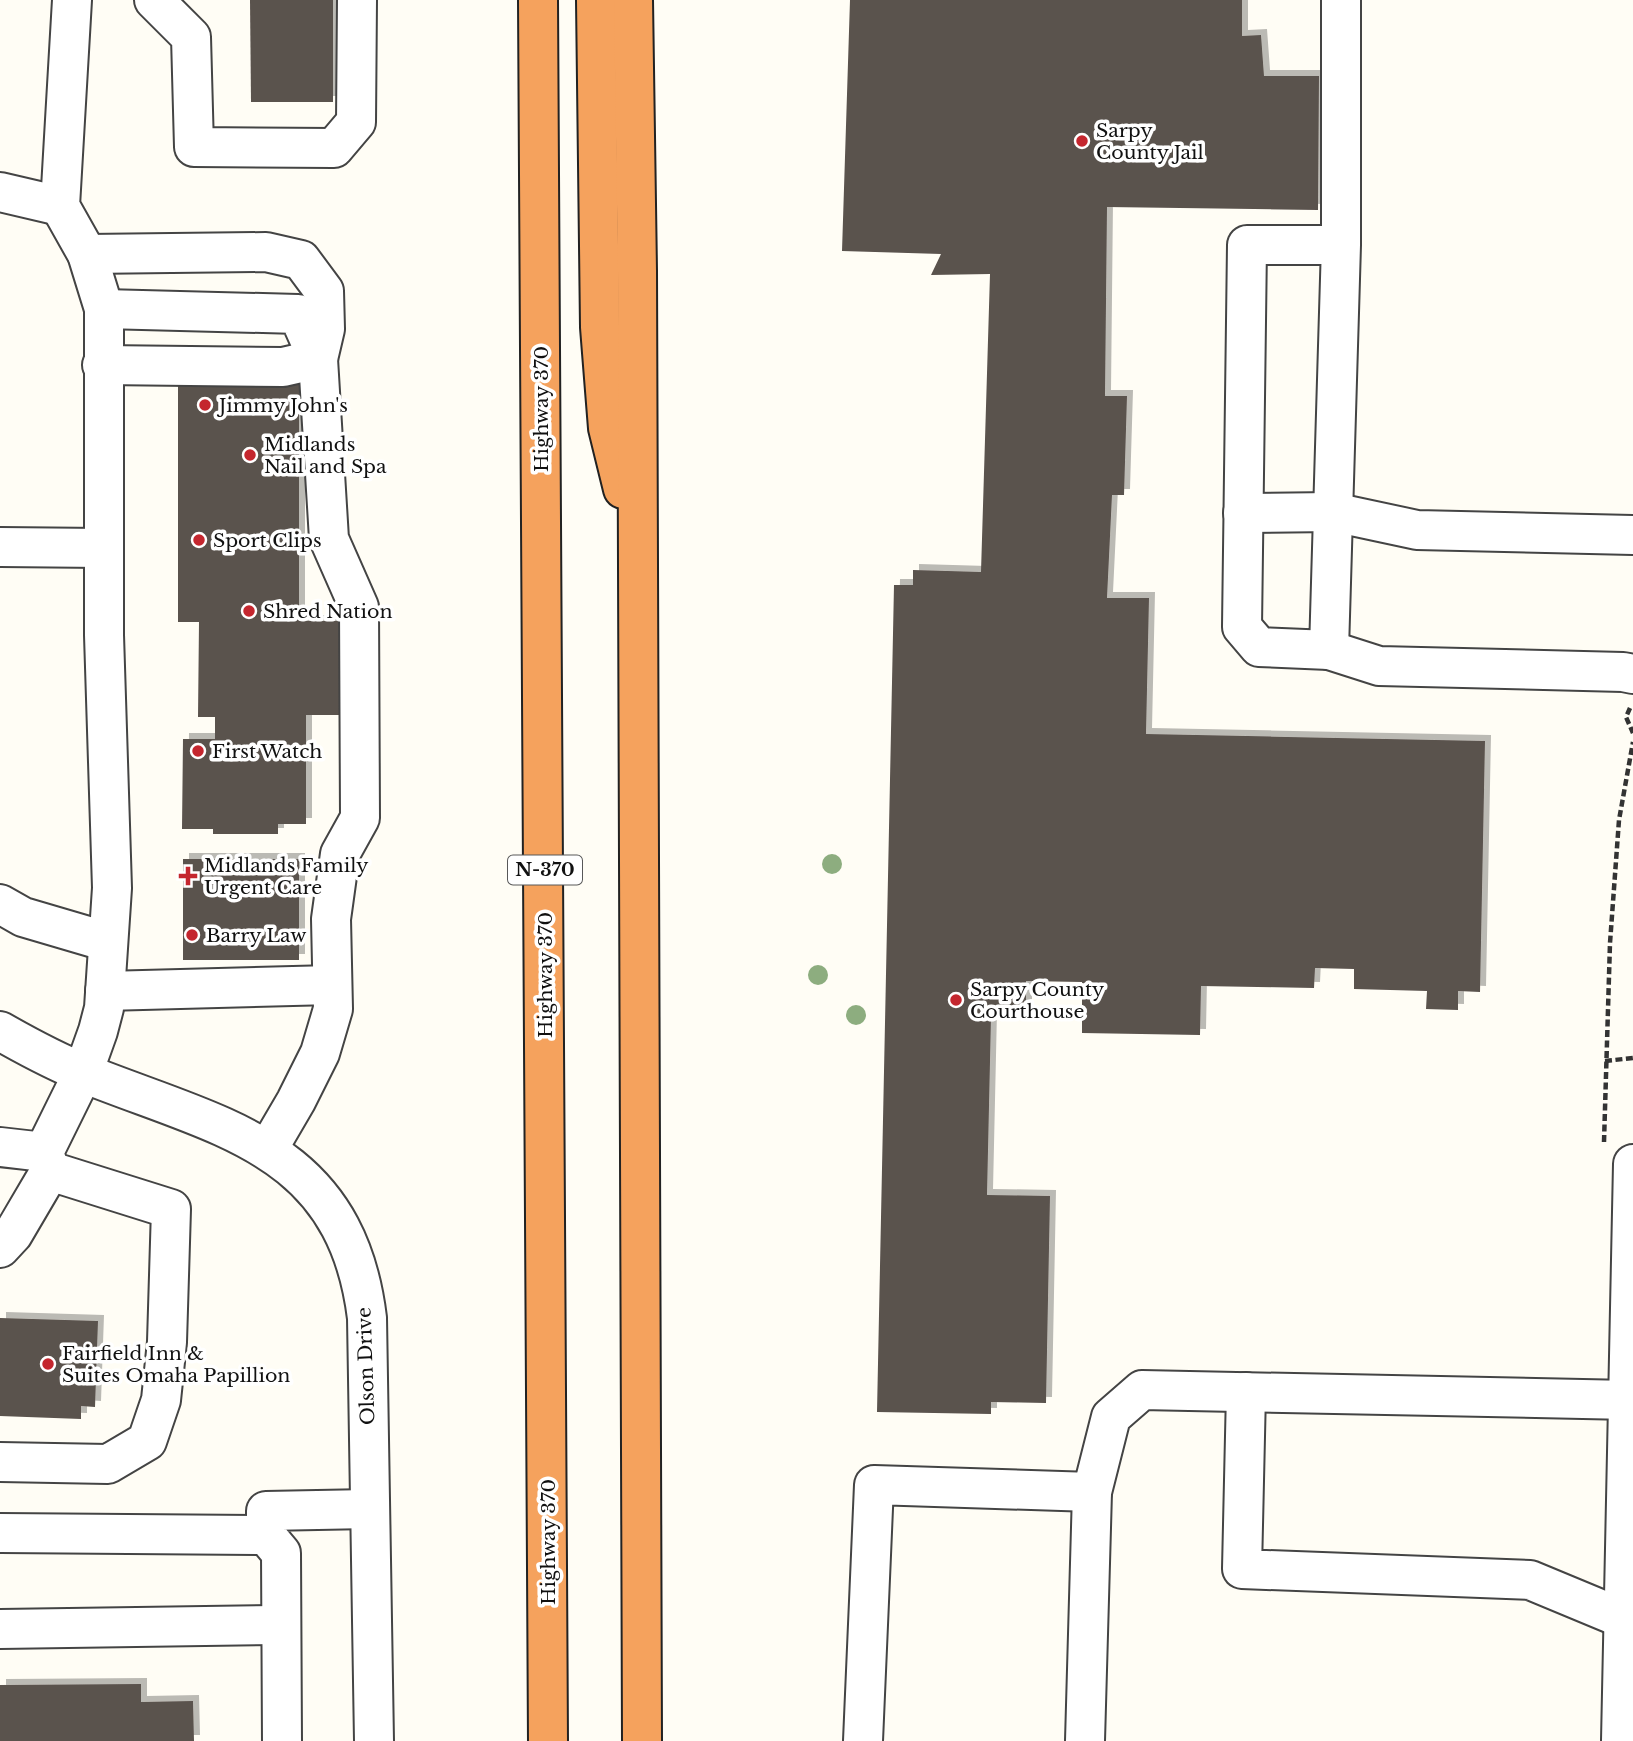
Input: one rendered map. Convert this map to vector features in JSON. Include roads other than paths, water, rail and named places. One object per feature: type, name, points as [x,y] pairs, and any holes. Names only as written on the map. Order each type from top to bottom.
[{"type":"highway","name":"Highway 370","points":[[538,0],[548,1741]]},
{"type":"highway","points":[[596,0],[600,327],[608,428],[638,545]]},
{"type":"highway","points":[[633,0],[638,545],[642,1741]]},
{"type":"street","points":[[0,1248],[13,1234],[47,1161],[98,1031],[104,1008],[112,888],[103,548],[104,309],[87,254],[60,206],[72,0]]},
{"type":"street","points":[[154,0],[191,37],[194,147],[334,148],[356,121],[357,0]]},
{"type":"street","points":[[1329,650],[1341,245],[1341,0]]},
{"type":"street","points":[[0,192],[60,206]]},
{"type":"street","points":[[1341,245],[1247,245],[1242,627],[1259,647],[1329,650],[1379,666],[1633,674]]},
{"type":"street","points":[[87,254],[266,252],[301,260],[324,291],[325,330],[318,359],[329,539],[359,607],[360,818],[340,854],[331,919],[333,1009],[320,1054],[268,1149]]},
{"type":"street","points":[[104,309],[298,314],[318,359]]},
{"type":"street","points":[[102,365],[283,367],[318,359]]},
{"type":"street","points":[[1243,513],[1333,512],[1417,530],[1633,535]]},
{"type":"street","points":[[0,547],[103,548]]},
{"type":"street","points":[[0,904],[23,918],[108,942]]},
{"type":"street","points":[[105,991],[332,985]]},
{"type":"street","name":"Olson Drive","points":[[0,1031],[83,1073],[230,1129],[268,1149],[304,1177],[344,1235],[363,1284],[367,1318],[374,1741]]},
{"type":"street","points":[[0,1147],[47,1161],[171,1209],[167,1342],[161,1399],[147,1441],[108,1464],[0,1462]]},
{"type":"street","points":[[1621,1741],[1633,1164]]},
{"type":"street","points":[[1085,1741],[1092,1492],[1111,1418],[1142,1390],[1246,1392],[1630,1389]]},
{"type":"street","points":[[1246,1392],[1242,1569],[1530,1580],[1624,1619]]},
{"type":"street","points":[[863,1741],[874,1485],[1092,1492]]},
{"type":"street","points":[[282,1741],[281,1553],[267,1535],[267,1511],[369,1508]]},
{"type":"street","points":[[0,1533],[267,1535]]},
{"type":"street","points":[[0,1629],[280,1625]]},
{"type":"place","name":"Sarpy County Jail","points":[[1082,141]]},
{"type":"place","name":"Jimmy John's","points":[[205,405]]},
{"type":"place","name":"Midlands Nail and Spa","points":[[250,455]]},
{"type":"place","name":"Sport Clips","points":[[199,540]]},
{"type":"place","name":"Shred Nation","points":[[249,611]]},
{"type":"place","name":"First Watch","points":[[198,751]]},
{"type":"place","name":"Midlands Family Urgent Care","points":[[188,876]]},
{"type":"place","name":"Barry Law","points":[[192,935]]},
{"type":"place","name":"Sarpy County Courthouse","points":[[956,1000]]},
{"type":"place","name":"Fairfield Inn & Suites Omaha Papillion","points":[[48,1364]]}]
